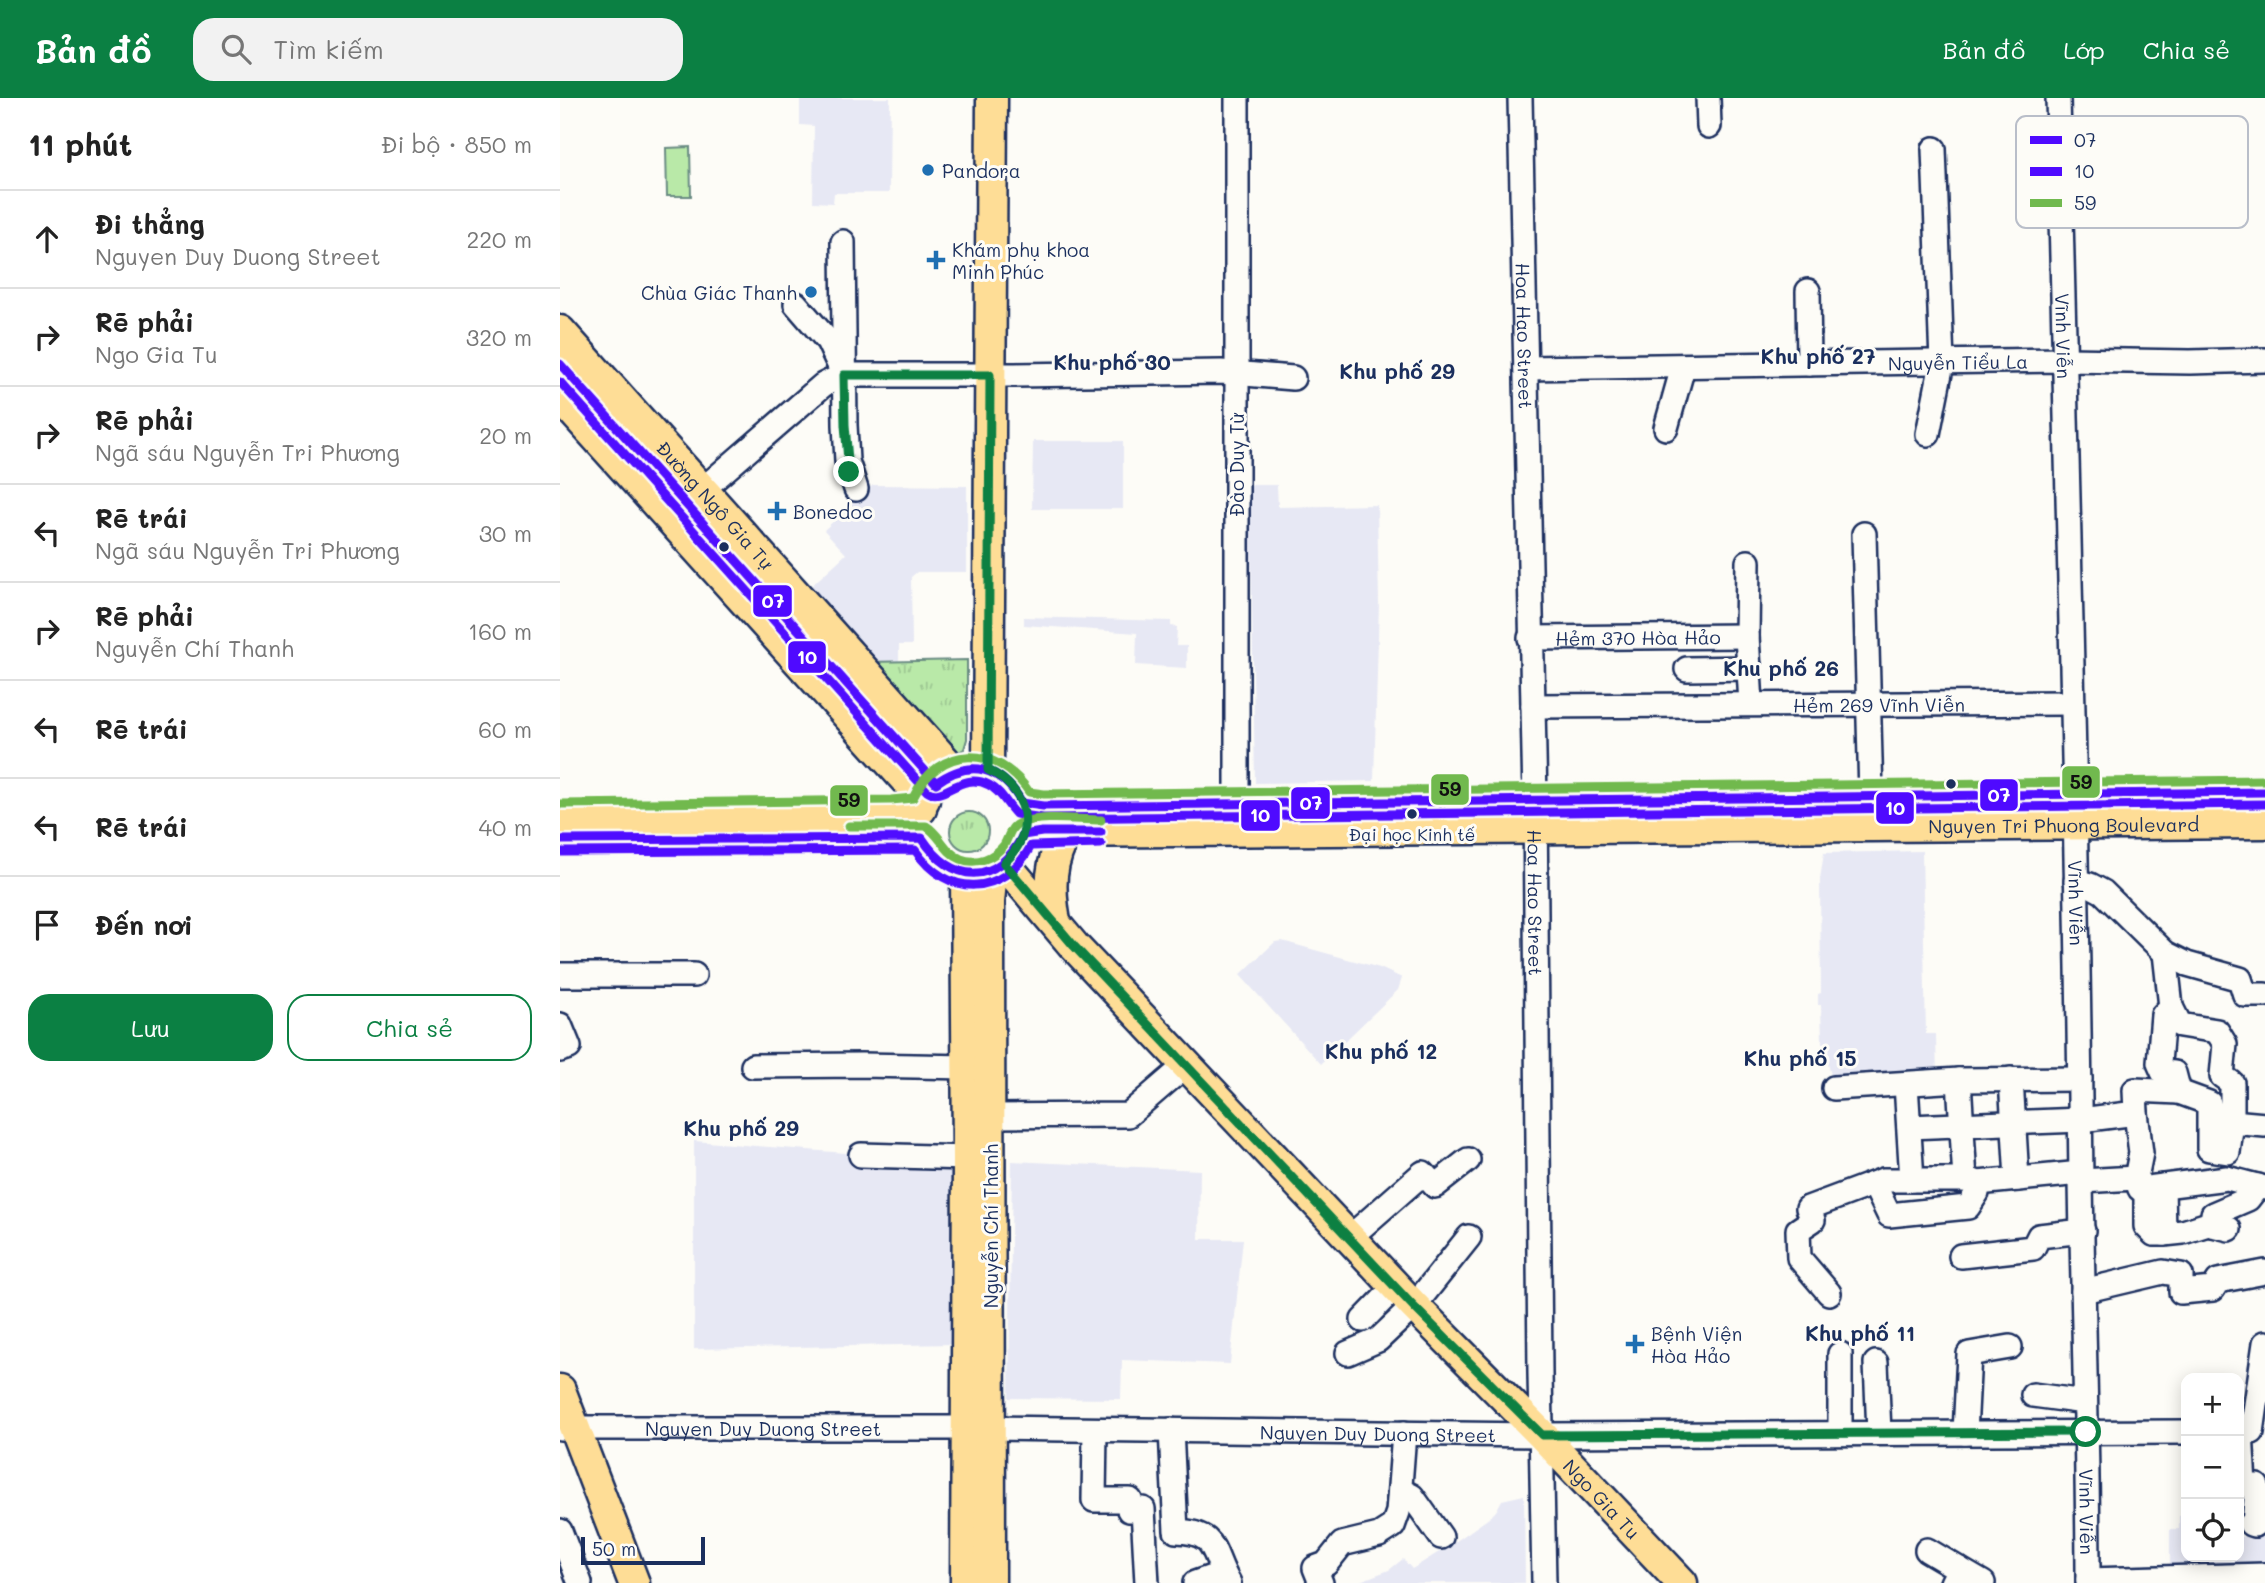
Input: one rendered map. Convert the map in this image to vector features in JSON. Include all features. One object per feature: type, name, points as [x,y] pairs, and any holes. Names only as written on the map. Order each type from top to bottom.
[{"type":"main road","points":[[988,770],[992,98]]},
{"type":"main road","name":"Đường Ngô Gia Tự","points":[[560,331],[677,495],[931,800]]},
{"type":"main road","points":[[560,364],[677,495],[931,800],[929,851],[939,862],[952,870],[988,869],[1016,850],[1023,835],[1025,819],[1022,803],[1009,783],[988,770],[972,768],[931,800],[892,812],[560,816]]},
{"type":"main road","points":[[560,397],[677,495]]},
{"type":"main road","name":"Nguyen Tri Phuong Boulevard","points":[[1023,835],[1237,818],[1535,814],[1871,796],[2265,792]]},
{"type":"main road","points":[[1871,796],[1871,826]]},
{"type":"main road","points":[[560,840],[931,800]]},
{"type":"main road","name":"Nguyen Tri Phuong Boulevard","points":[[1022,803],[1237,818]]},
{"type":"main road","name":"Nguyen Tri Phuong Boulevard","points":[[1535,814],[1871,826],[2265,823]]},
{"type":"main road","points":[[1055,922],[1051,871],[1054,857],[1067,832]]},
{"type":"main road","name":"Ngo Gia Tu","points":[[988,869],[1055,922],[1404,1297],[1542,1435],[1682,1583]]},
{"type":"main road","name":"Nguyễn Chí Thanh","points":[[988,869],[968,1068],[968,1158],[979,1428],[990,1583]]},
{"type":"main road","name":"Nguyễn Chí Thanh","points":[[966,1583],[979,1428],[990,1116],[988,869]]},
{"type":"main road","points":[[560,1391],[568,1428],[634,1583]]},
{"type":"street","name":"Đào Duy Từ","points":[[1237,98],[1237,818]]},
{"type":"street","name":"Hoa Hao Street","points":[[1520,98],[1535,814],[1544,1583]]},
{"type":"street","points":[[1707,98],[1709,126]]},
{"type":"street","name":"Vĩnh Viễn","points":[[2058,98],[2059,116]]},
{"type":"street","points":[[1928,434],[1942,363],[1934,149]]},
{"type":"street","name":"Vĩnh Viễn","points":[[2062,228],[2077,881],[2088,1582]]},
{"type":"street","points":[[843,242],[847,461],[856,489]]},
{"type":"street","points":[[1808,291],[1810,364]]},
{"type":"street","points":[[796,304],[828,341],[844,375]]},
{"type":"street","name":"Nguyễn Tiểu La","points":[[1526,368],[2066,360],[2265,360]]},
{"type":"street","points":[[1667,428],[1683,367]]},
{"type":"street","points":[[677,495],[823,384],[844,375],[1237,372],[1293,378]]},
{"type":"street","points":[[1864,534],[1871,796]]},
{"type":"street","name":"Hẻm 370 Hòa Hảo","points":[[1748,562],[1746,636],[1751,704]]},
{"type":"street","name":"Hẻm 370 Hòa Hảo","points":[[1530,638],[1746,636]]},
{"type":"street","points":[[1687,669],[1750,668]]},
{"type":"street","name":"Hẻm 269 Vĩnh Viễn","points":[[1533,706],[2072,703]]},
{"type":"street","points":[[2077,881],[2103,892],[2165,953],[2187,964],[2240,979],[2245,995],[2265,995]]},
{"type":"street","points":[[2165,953],[2171,1007],[2180,1025],[2217,1031],[2225,1044],[2221,1076],[2232,1083],[2232,1122],[2228,1152],[2209,1149],[2209,1103],[2179,1091],[2135,1090],[2141,1153],[2148,1184],[2146,1226],[2154,1234],[2183,1232],[2208,1224],[2221,1227],[2213,1214],[2248,1199],[2262,1187]]},
{"type":"street","points":[[560,975],[694,975]]},
{"type":"street","points":[[2171,1007],[2163,1015],[2160,1063],[2163,1072],[2174,1073],[2179,1091]]},
{"type":"street","points":[[560,1025],[569,1047],[560,1050]]},
{"type":"street","points":[[990,1116],[1129,1115],[1186,1065]]},
{"type":"street","points":[[753,1066],[968,1068]]},
{"type":"street","points":[[2011,1079],[2017,1180]]},
{"type":"street","points":[[1833,1087],[1959,1080],[2080,1079]]},
{"type":"street","points":[[1863,1188],[1889,1215],[1968,1207],[1977,1193],[1972,1181],[1962,1125],[1959,1080]]},
{"type":"street","points":[[1906,1084],[1912,1180]]},
{"type":"street","points":[[1909,1126],[2081,1120],[2136,1113]]},
{"type":"street","points":[[2232,1122],[2265,1125]]},
{"type":"street","points":[[861,1155],[968,1158]]},
{"type":"street","points":[[1349,1238],[1423,1173],[1434,1186],[1468,1160]]},
{"type":"street","points":[[1829,1293],[1800,1258],[1798,1230],[1813,1220],[1808,1208],[1883,1180],[1972,1181],[2081,1177],[2148,1184],[2227,1178],[2262,1187]]},
{"type":"street","points":[[1961,1256],[2033,1248],[2039,1236],[2082,1231]]},
{"type":"street","points":[[1363,1320],[1404,1297],[1469,1237]]},
{"type":"street","points":[[2084,1291],[2163,1272],[2181,1275],[2181,1292],[2213,1289],[2218,1281],[2265,1272]]},
{"type":"street","points":[[1348,1353],[1378,1340],[1404,1297]]},
{"type":"street","points":[[1965,1433],[1969,1354],[2010,1348]]},
{"type":"street","points":[[2252,1524],[2255,1525],[2256,1486],[2244,1486],[2249,1432],[2264,1353]]},
{"type":"street","points":[[1840,1354],[1840,1433]]},
{"type":"street","points":[[1876,1363],[1879,1433]]},
{"type":"street","points":[[2033,1395],[2085,1402]]},
{"type":"street","name":"Nguyen Duy Duong Street","points":[[568,1428],[979,1428],[1542,1435],[2181,1432]]},
{"type":"street","points":[[1095,1430],[1094,1500],[1130,1500],[1129,1510],[1143,1509],[1147,1583]]},
{"type":"street","points":[[1171,1430],[1176,1531],[1195,1531],[1212,1544],[1226,1578],[1195,1583]]},
{"type":"street","points":[[1321,1583],[1315,1568],[1326,1564],[1342,1544],[1379,1535],[1393,1526],[1398,1512],[1404,1433]]},
{"type":"street","points":[[1400,1490],[1412,1496],[1441,1537]]},
{"type":"street","points":[[560,1531],[580,1583]]},
{"type":"street","points":[[1927,1550],[1956,1576],[1983,1583]]},
{"type":"street","points":[[2088,1582],[2265,1575]]},
{"type":"shaded area","points":[[800,98],[890,98],[889,193],[834,193],[833,203],[813,202],[814,126],[800,125]]},
{"type":"shaded area","points":[[1033,441],[1123,441],[1123,509],[1032,509]]},
{"type":"shaded area","points":[[873,485],[967,486],[967,572],[917,572],[911,577],[912,645],[899,645],[899,661],[869,662],[807,590],[846,554],[824,530]]},
{"type":"shaded area","points":[[1250,485],[1277,485],[1278,507],[1377,505],[1379,602],[1374,781],[1255,783]]},
{"type":"shaded area","points":[[1024,617],[1171,621],[1171,626],[1177,627],[1176,646],[1187,646],[1187,668],[1136,665],[1137,633],[1024,625]]},
{"type":"shaded area","points":[[1922,851],[1926,1034],[1936,1034],[1937,1080],[1834,1086],[1825,1044],[1822,1043],[1821,1005],[1818,1005],[1818,994],[1821,993],[1820,879],[1824,853]]},
{"type":"shaded area","points":[[1282,941],[1380,968],[1402,978],[1398,990],[1321,1064],[1240,975],[1275,942]]},
{"type":"shaded area","points":[[694,1141],[960,1162],[955,1344],[694,1349]]},
{"type":"shaded area","points":[[1012,1161],[1200,1170],[1199,1239],[1243,1239],[1230,1364],[1122,1360],[1121,1399],[1009,1398]]},
{"type":"shaded area","points":[[1524,1495],[1525,1583],[1355,1583],[1389,1570],[1403,1559],[1412,1569],[1489,1518],[1502,1500]]},
{"type":"shaded area","points":[[2179,1516],[2181,1562],[2244,1562],[2244,1537],[2265,1536],[2265,1568],[2170,1569],[2170,1529],[2179,1529]]},
{"type":"green space","points":[[690,147],[691,196],[667,196],[666,148]]},
{"type":"green space","points":[[967,660],[967,739],[964,749],[955,754],[869,662]]},
{"type":"green space","points":[[969,812],[982,818],[988,831],[982,844],[969,850],[956,844],[950,831],[956,818]]},
{"type":"transit line","name":"07","points":[[560,364],[936,783],[961,771],[984,770],[1005,781],[1022,803],[1043,806],[2265,792]]},
{"type":"transit line","name":"10","points":[[560,382],[927,791],[933,794],[961,783],[979,781],[997,791],[1016,814],[1043,818],[2265,804]]},
{"type":"transit line","name":"59","points":[[560,804],[913,798],[924,780],[938,768],[953,760],[969,757],[1001,765],[1016,776],[1029,792],[1044,794],[2265,780]]},
{"type":"transit line","name":"59","points":[[849,826],[926,826],[955,856],[973,861],[995,854],[1004,845],[1012,829],[1020,823],[1050,819],[1101,820]]},
{"type":"transit line","name":"07","points":[[560,840],[922,838],[947,865],[974,873],[987,871],[1000,864],[1023,835],[1042,832],[1101,832]]},
{"type":"transit line","name":"10","points":[[560,852],[915,850],[928,866],[943,877],[974,885],[1006,875],[1031,846],[1101,844]]},
{"type":"place","name":"Pandora","points":[[928,170]]},
{"type":"place","name":"Khám phụ khoa Minh Phúc","points":[[936,260]]},
{"type":"place","name":"Chùa Giác Thanh","points":[[811,292]]},
{"type":"place","name":"Bonedoc","points":[[777,511]]},
{"type":"place","name":"Đại học Kinh tế","points":[[1412,814]]},
{"type":"place","name":"Bệnh Viện Hòa Hảo","points":[[1635,1344]]},
{"type":"district","name":"Khu phố 27","points":[[1818,355]]},
{"type":"district","name":"Khu phố 30","points":[[1112,361]]},
{"type":"district","name":"Khu phố 29","points":[[1397,370]]},
{"type":"district","name":"Khu phố 26","points":[[1781,667]]},
{"type":"district","name":"Khu phố 12","points":[[1381,1050]]},
{"type":"district","name":"Khu phố 15","points":[[1800,1057]]},
{"type":"district","name":"Khu phố 29","points":[[741,1127]]},
{"type":"district","name":"Khu phố 11","points":[[1860,1332]]},
{"type":"route","points":[[849,472],[844,375],[990,375],[988,770],[1000,775],[1017,792],[1025,819],[1020,843],[1004,863],[1074,946],[1414,1307],[1542,1435],[2086,1432]]}]
